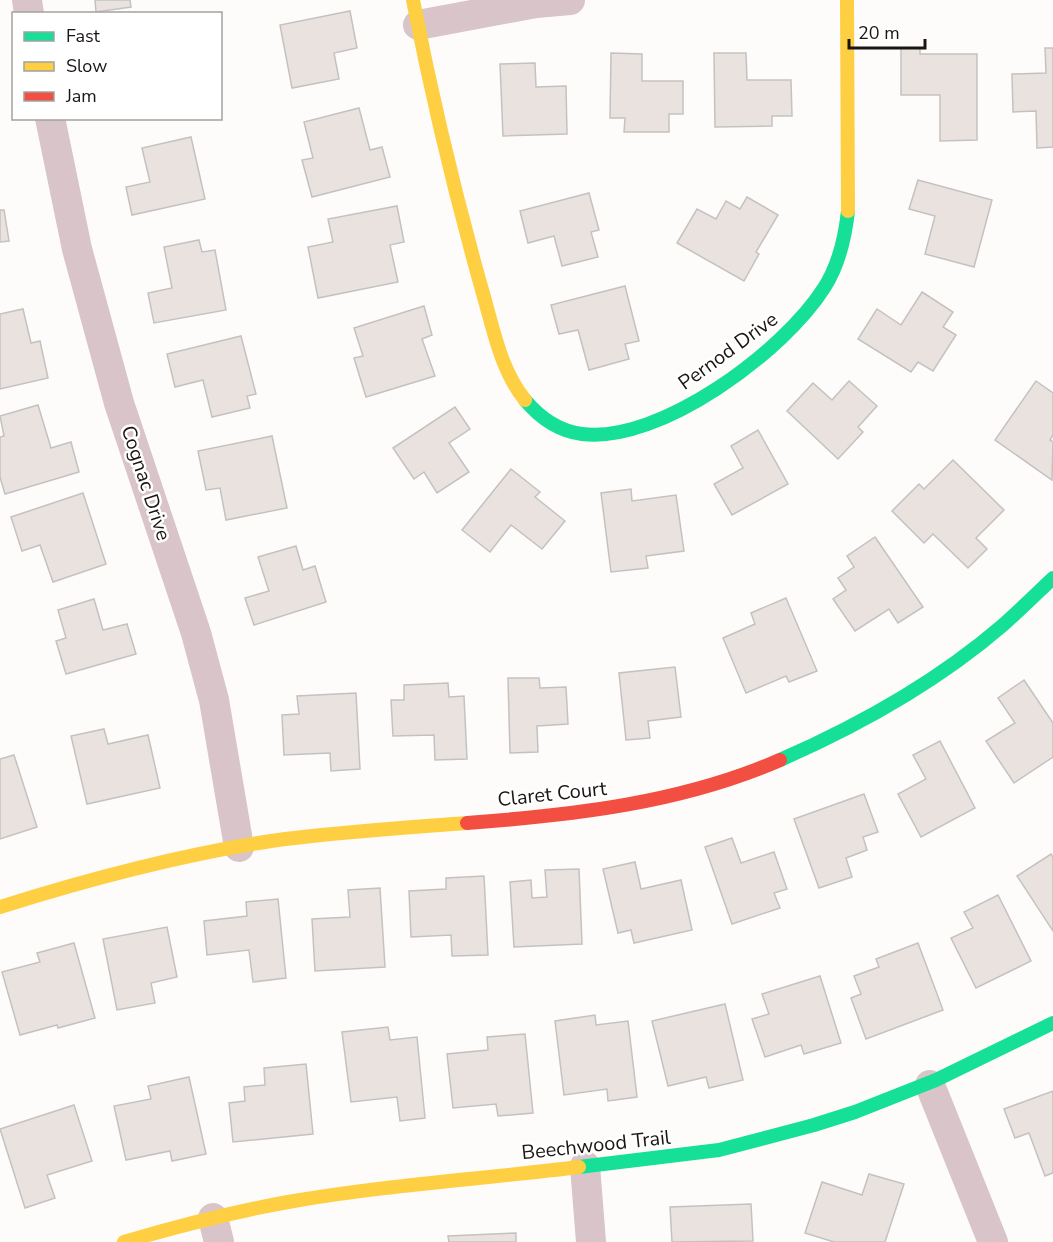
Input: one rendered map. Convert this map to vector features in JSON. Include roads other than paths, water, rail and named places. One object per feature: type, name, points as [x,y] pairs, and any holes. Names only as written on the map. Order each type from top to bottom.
[{"type":"street","points":[[415,13],[570,0]]},
{"type":"street","name":"Pernod Drive","points":[[415,13],[439,124],[478,275],[505,364],[516,389],[534,411],[558,427],[587,435],[618,434],[680,410],[727,381],[773,346],[795,326],[818,299],[835,268],[845,238],[848,211],[847,0]]},
{"type":"street","name":"Cognac Drive","points":[[50,120],[77,249],[119,403],[196,633],[214,700],[239,847]]},
{"type":"street","name":"Claret Court","points":[[0,908],[45,893],[152,865],[239,847],[308,837],[641,803],[740,777],[830,739],[944,672],[998,630],[1053,578]]},
{"type":"street","name":"Beechwood Trail","points":[[124,1242],[216,1230],[349,1193],[728,1149],[820,1123],[930,1085],[1053,1023]]},
{"type":"street","points":[[930,1085],[993,1242]]},
{"type":"street","points":[[585,1166],[591,1242]]}]
